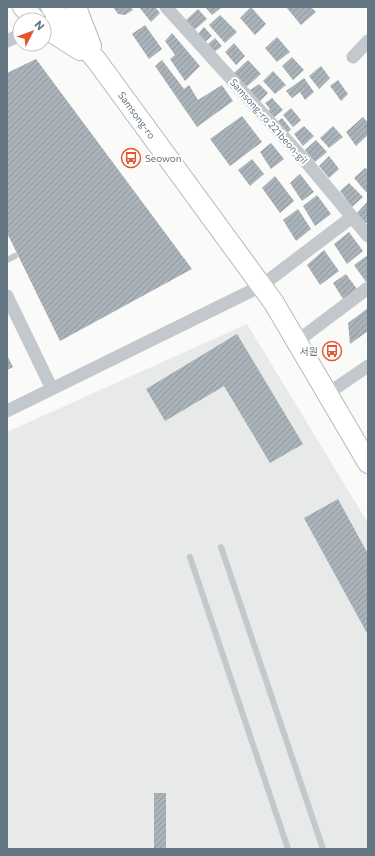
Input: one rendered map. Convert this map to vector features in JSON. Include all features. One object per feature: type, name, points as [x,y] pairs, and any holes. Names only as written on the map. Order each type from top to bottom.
[{"type":"main road","name":"Samsong-ro","points":[[51,7],[97,61],[274,303],[327,394],[365,450]]},
{"type":"main road","points":[[76,7],[97,61]]},
{"type":"main road","points":[[52,32],[97,61]]},
{"type":"street","name":"Samsong-ro 221beon-gil","points":[[167,8],[302,157],[368,236]]},
{"type":"street","points":[[353,57],[368,41]]},
{"type":"street","points":[[7,411],[261,286],[352,217]]},
{"type":"street","points":[[296,342],[368,288]]},
{"type":"street","points":[[7,296],[52,389]]},
{"type":"street","points":[[327,394],[368,366]]},
{"type":"lane","points":[[7,260],[15,256]]},
{"type":"lane","points":[[221,547],[323,849]]},
{"type":"lane","points":[[190,557],[288,849]]},
{"type":"shaded area","points":[[247,324],[368,523],[368,849],[7,849],[7,432]]},
{"type":"building","points":[[113,7],[131,7],[133,10],[125,15],[118,14]]},
{"type":"building","points":[[139,7],[155,7],[160,13],[151,22]]},
{"type":"building","points":[[205,7],[222,7],[212,15]]},
{"type":"building","points":[[251,7],[266,24],[255,35],[240,18]]},
{"type":"building","points":[[286,7],[311,7],[316,12],[301,25]]},
{"type":"building","points":[[198,9],[207,19],[193,31],[185,21]]},
{"type":"building","points":[[220,15],[237,32],[225,43],[209,25]]},
{"type":"building","points":[[145,25],[162,49],[149,59],[132,34]]},
{"type":"building","points":[[204,27],[212,36],[204,43],[197,35]]},
{"type":"building","points":[[172,33],[200,66],[185,81],[170,59],[175,55],[165,41]]},
{"type":"building","points":[[277,37],[290,52],[277,62],[265,48]]},
{"type":"building","points":[[215,38],[222,46],[213,53],[207,45]]},
{"type":"building","points":[[234,43],[245,56],[236,65],[225,52]]},
{"type":"building","points":[[292,57],[304,70],[293,80],[282,66]]},
{"type":"building","points":[[36,59],[192,269],[60,341],[7,233],[7,73]]},
{"type":"building","points":[[162,60],[184,89],[189,85],[198,100],[222,85],[233,101],[197,127],[155,66]]},
{"type":"building","points":[[248,60],[261,74],[245,88],[233,74]]},
{"type":"building","points":[[321,66],[330,78],[319,89],[309,76]]},
{"type":"building","points":[[273,71],[286,85],[275,94],[263,81]]},
{"type":"building","points":[[304,78],[314,92],[305,100],[300,92],[292,98],[286,91]]},
{"type":"building","points":[[338,80],[348,94],[341,101],[330,86]]},
{"type":"building","points":[[259,84],[268,93],[259,102],[249,91]]},
{"type":"building","points":[[272,98],[283,110],[272,119],[267,113],[270,109],[265,103]]},
{"type":"building","points":[[291,108],[301,120],[293,127],[283,115]]},
{"type":"building","points":[[242,116],[262,142],[230,166],[210,139]]},
{"type":"building","points":[[363,117],[368,123],[368,135],[356,146],[346,132]]},
{"type":"building","points":[[282,118],[291,129],[286,134],[276,123]]},
{"type":"building","points":[[304,126],[314,136],[303,146],[294,134]]},
{"type":"building","points":[[333,126],[343,137],[329,148],[320,138]]},
{"type":"building","points":[[316,140],[327,152],[315,162],[305,150]]},
{"type":"building","points":[[271,143],[284,159],[271,169],[260,152]]},
{"type":"building","points":[[329,156],[339,169],[329,178],[319,166]]},
{"type":"building","points":[[252,159],[264,174],[250,186],[238,170]]},
{"type":"building","points":[[365,168],[368,170],[368,191],[366,192],[354,178]]},
{"type":"building","points":[[300,174],[314,192],[302,201],[290,183]]},
{"type":"building","points":[[275,176],[294,201],[280,213],[262,188]]},
{"type":"building","points":[[349,183],[363,197],[352,207],[340,191]]},
{"type":"building","points":[[317,195],[331,214],[315,226],[303,206]]},
{"type":"building","points":[[368,201],[368,221],[365,224],[357,213]]},
{"type":"building","points":[[298,209],[311,229],[296,241],[283,220]]},
{"type":"building","points":[[349,232],[363,251],[347,264],[334,244]]},
{"type":"building","points":[[324,250],[339,271],[320,285],[307,265]]},
{"type":"building","points":[[368,255],[368,280],[366,282],[354,265]]},
{"type":"building","points":[[346,274],[357,289],[343,299],[333,283]]},
{"type":"building","points":[[368,308],[368,331],[350,344],[348,323]]},
{"type":"building","points":[[237,334],[303,444],[270,463],[224,386],[165,421],[146,389]]},
{"type":"building","points":[[7,355],[13,367],[7,370]]},
{"type":"building","points":[[338,499],[368,554],[368,635],[304,518]]},
{"type":"building","points":[[154,793],[166,793],[166,849],[154,849]]},
{"type":"place","name":"Seowon","points":[[131,158]]},
{"type":"place","name":"서원","points":[[332,351]]}]
